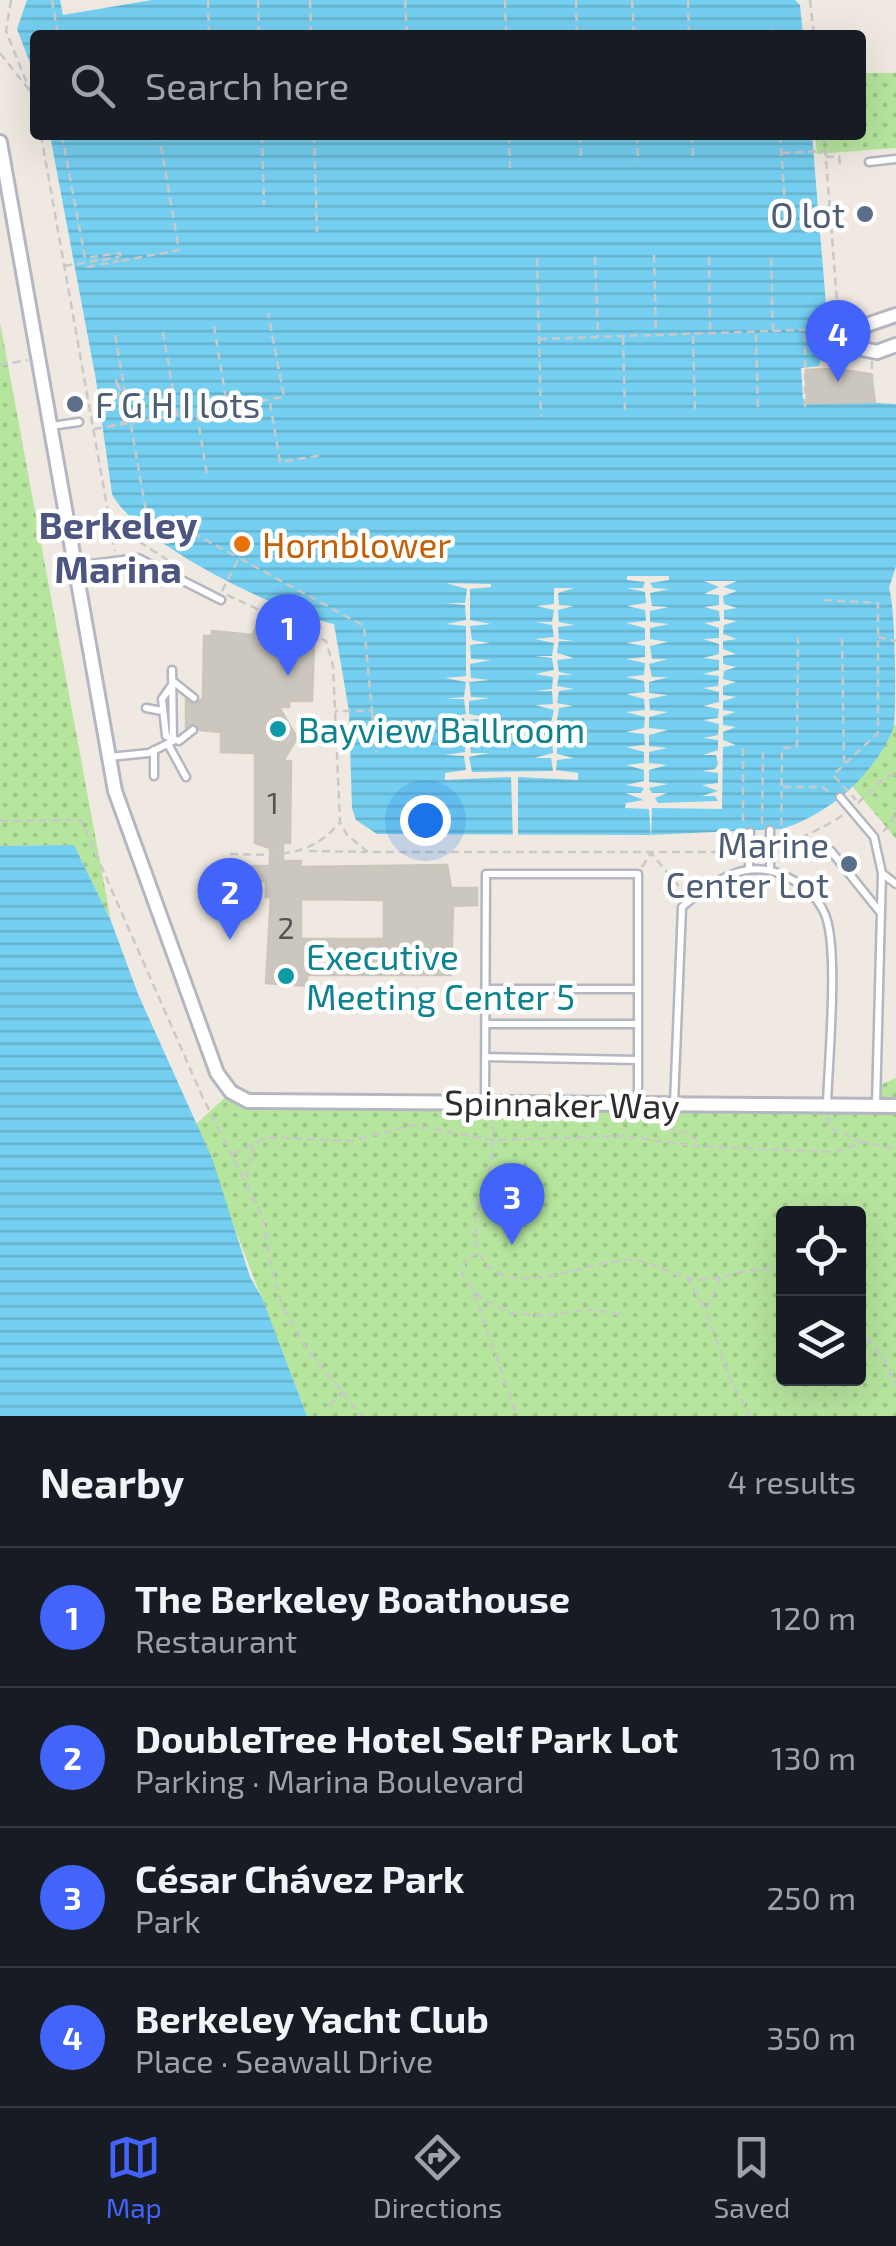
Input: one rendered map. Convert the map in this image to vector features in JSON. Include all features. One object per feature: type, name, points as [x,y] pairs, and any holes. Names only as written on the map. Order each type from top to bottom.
[{"type":"street","points":[[0,142],[108,758]]},
{"type":"street","points":[[896,315],[852,339],[862,350],[877,352],[896,345]]},
{"type":"street","name":"Spinnaker Way","points":[[108,758],[115,791],[216,1073],[231,1092],[248,1102],[489,1100],[896,1106]]},
{"type":"lane","points":[[869,162],[896,159]]},
{"type":"lane","points":[[50,426],[79,422]]},
{"type":"lane","points":[[76,566],[106,566],[138,558],[156,573],[196,591],[221,596]]},
{"type":"lane","points":[[171,742],[172,670]]},
{"type":"lane","points":[[174,682],[194,698]]},
{"type":"lane","points":[[174,682],[166,688],[163,729],[186,778]]},
{"type":"lane","points":[[146,708],[162,711]]},
{"type":"lane","points":[[108,758],[154,750],[184,739],[193,730]]},
{"type":"lane","points":[[154,750],[154,776]]},
{"type":"lane","points":[[838,799],[874,837],[882,873],[876,1106]]},
{"type":"lane","points":[[766,830],[770,868]]},
{"type":"lane","points":[[747,832],[750,868]]},
{"type":"lane","points":[[831,851],[881,912]]},
{"type":"lane","points":[[669,1104],[676,1063],[682,906],[709,884],[750,868],[770,868],[800,883],[826,916],[830,952],[827,1106]]},
{"type":"lane","points":[[882,873],[896,884]]},
{"type":"lane","points":[[489,1100],[485,1057],[486,874],[638,874],[638,1103]]},
{"type":"lane","points":[[486,989],[638,989]]},
{"type":"lane","points":[[485,1024],[638,1024]]},
{"type":"lane","points":[[485,1057],[638,1060]]},
{"type":"path","points":[[11,0],[6,31],[30,87]]},
{"type":"path","points":[[52,0],[57,30]]},
{"type":"path","points":[[208,0],[209,30]]},
{"type":"path","points":[[258,0],[259,30]]},
{"type":"path","points":[[310,0],[311,30]]},
{"type":"path","points":[[406,0],[406,30]]},
{"type":"path","points":[[505,0],[506,30]]},
{"type":"path","points":[[576,0],[577,30]]},
{"type":"path","points":[[632,0],[634,30]]},
{"type":"path","points":[[688,0],[689,30]]},
{"type":"path","points":[[810,0],[813,30]]},
{"type":"path","points":[[0,53],[30,91]]},
{"type":"path","points":[[42,140],[117,561]]},
{"type":"path","points":[[63,140],[85,258],[120,253],[120,259]]},
{"type":"path","points":[[64,266],[180,250],[160,140]]},
{"type":"path","points":[[262,140],[264,205]]},
{"type":"path","points":[[314,140],[317,232]]},
{"type":"path","points":[[509,140],[510,168]]},
{"type":"path","points":[[580,140],[581,161]]},
{"type":"path","points":[[637,140],[638,162]]},
{"type":"path","points":[[692,140],[693,160]]},
{"type":"path","points":[[781,140],[786,219]]},
{"type":"path","points":[[824,140],[838,314],[843,336],[852,339],[842,374]]},
{"type":"path","points":[[782,153],[825,151]]},
{"type":"path","points":[[826,157],[840,156],[840,164]]},
{"type":"path","points":[[654,255],[656,335]]},
{"type":"path","points":[[709,257],[710,334]]},
{"type":"path","points":[[536,258],[541,417]]},
{"type":"path","points":[[595,258],[598,337]]},
{"type":"path","points":[[771,258],[773,332]]},
{"type":"path","points":[[87,267],[120,259]]},
{"type":"path","points":[[93,429],[284,397],[268,313]]},
{"type":"path","points":[[214,326],[227,406]]},
{"type":"path","points":[[539,339],[828,329]]},
{"type":"path","points":[[163,332],[178,416]]},
{"type":"path","points":[[805,332],[805,410]]},
{"type":"path","points":[[756,333],[758,412]]},
{"type":"path","points":[[693,334],[695,414]]},
{"type":"path","points":[[115,335],[146,511]]},
{"type":"path","points":[[622,336],[625,415]]},
{"type":"path","points":[[0,365],[38,358]]},
{"type":"path","points":[[872,360],[872,389]]},
{"type":"path","points":[[108,427],[124,422],[116,379],[127,402]]},
{"type":"path","points":[[269,400],[280,462],[323,454]]},
{"type":"path","points":[[196,413],[207,475]]},
{"type":"path","points":[[110,523],[176,566]]},
{"type":"path","points":[[194,534],[364,626],[376,753]]},
{"type":"path","points":[[221,596],[239,558]]},
{"type":"path","points":[[209,584],[221,596],[326,641],[333,664],[340,822],[347,836],[368,852]]},
{"type":"path","points":[[824,600],[878,603],[878,733],[833,776],[858,802]]},
{"type":"path","points":[[781,852],[782,748],[797,747],[798,637]]},
{"type":"path","points":[[878,637],[896,641]]},
{"type":"path","points":[[842,638],[841,759],[846,764]]},
{"type":"path","points":[[334,711],[372,711]]},
{"type":"path","points":[[742,748],[747,832]]},
{"type":"path","points":[[763,748],[766,830]]},
{"type":"path","points":[[781,852],[788,843],[820,832],[884,778],[896,774]]},
{"type":"path","points":[[782,786],[823,787],[838,799]]},
{"type":"path","points":[[874,837],[890,826],[896,807]]},
{"type":"path","points":[[0,822],[81,820],[203,1098],[262,1215],[270,1267],[284,1309],[307,1349],[362,1416]]},
{"type":"path","points":[[307,851],[326,840],[340,822]]},
{"type":"path","points":[[638,874],[651,851]]},
{"type":"path","points":[[651,851],[690,900]]},
{"type":"path","points":[[560,874],[562,852]]},
{"type":"path","points":[[230,854],[750,852]]},
{"type":"path","points":[[770,852],[781,852]]},
{"type":"path","points":[[489,1100],[493,1140],[477,1219],[479,1252],[502,1273],[528,1279],[627,1260],[647,1261],[687,1278],[720,1277],[744,1268],[776,1271]]},
{"type":"path","points":[[669,1104],[667,1128],[698,1138],[700,1146]]},
{"type":"path","points":[[827,1106],[830,1128],[896,1150]]},
{"type":"path","points":[[232,1155],[268,1138],[352,1141],[413,1126],[493,1140],[626,1136],[700,1146],[836,1152],[864,1142]]},
{"type":"path","points":[[245,1180],[254,1145]]},
{"type":"path","points":[[479,1252],[460,1267],[473,1292],[517,1416]]},
{"type":"path","points":[[706,1311],[720,1277]]},
{"type":"path","points":[[687,1278],[706,1311],[730,1379],[750,1416]]},
{"type":"path","points":[[473,1292],[492,1305],[523,1316],[591,1310],[626,1316]]},
{"type":"path","points":[[866,1337],[884,1357],[896,1386]]},
{"type":"path","points":[[329,1406],[344,1390]]},
{"type":"green space","points":[[866,73],[896,73],[896,148],[817,154],[816,140],[866,140]]},
{"type":"green space","points":[[0,322],[111,921],[74,845],[0,846]]},
{"type":"green space","points":[[896,724],[896,839],[852,786]]},
{"type":"green space","points":[[896,1078],[896,1416],[307,1416],[195,1125],[231,1092],[249,1101],[876,1106],[877,1086]]},
{"type":"water","points":[[27,0],[60,0],[63,15],[152,0],[795,0],[800,5],[802,30],[30,30],[30,63],[17,29]]},
{"type":"water","points":[[51,140],[812,140],[828,329],[819,366],[801,368],[803,399],[896,404],[896,566],[889,588],[894,636],[894,727],[875,761],[848,790],[816,814],[781,829],[649,835],[377,834],[356,820],[352,808],[349,711],[334,624],[280,606],[212,573],[179,554],[126,513],[112,494],[96,380]]},
{"type":"water","points":[[74,845],[111,921],[138,994],[212,1158],[250,1277],[262,1298],[307,1416],[0,1416],[0,846]]},
{"type":"pier","points":[[627,576],[669,576],[669,580],[650,583],[653,588],[669,589],[650,593],[652,606],[669,607],[650,611],[650,622],[669,624],[650,628],[650,639],[668,642],[650,646],[652,659],[668,659],[649,664],[652,677],[668,677],[649,682],[649,693],[668,695],[649,699],[650,710],[668,712],[649,717],[649,728],[668,730],[649,735],[649,746],[667,748],[649,752],[649,763],[667,765],[649,770],[649,782],[668,784],[649,788],[652,793],[667,793],[655,798],[658,803],[718,801],[715,796],[702,796],[718,791],[702,785],[718,783],[718,773],[702,771],[715,769],[718,764],[716,755],[703,755],[718,750],[718,740],[703,738],[718,735],[719,724],[703,720],[718,718],[719,709],[703,706],[719,702],[719,692],[703,688],[718,686],[719,676],[703,674],[719,670],[719,660],[703,658],[719,654],[719,644],[703,639],[719,638],[719,628],[704,623],[720,621],[719,611],[704,607],[719,605],[719,595],[704,594],[719,587],[704,581],[737,581],[723,587],[737,591],[723,596],[724,604],[737,608],[724,610],[724,619],[737,621],[724,625],[723,634],[737,639],[723,641],[723,649],[736,654],[723,656],[723,664],[736,667],[724,671],[723,679],[736,682],[723,686],[723,695],[736,697],[723,701],[723,710],[736,712],[723,716],[723,725],[736,727],[723,732],[723,740],[736,745],[723,747],[722,809],[652,808],[651,840],[649,809],[625,808],[626,803],[644,800],[625,793],[641,793],[644,788],[626,785],[644,781],[644,770],[626,765],[644,763],[644,752],[626,747],[645,745],[644,734],[626,732],[644,728],[645,717],[626,712],[645,710],[644,699],[626,694],[645,692],[644,681],[626,677],[644,675],[645,663],[626,659],[645,657],[645,646],[626,643],[645,640],[645,628],[626,623],[646,621],[645,610],[627,606],[646,603],[645,592],[627,588],[643,588],[645,582],[627,580]]},
{"type":"pier","points":[[446,583],[491,584],[470,589],[470,620],[491,624],[470,626],[472,640],[490,643],[470,645],[471,659],[491,660],[470,664],[471,678],[490,680],[469,682],[471,697],[490,698],[469,701],[469,714],[490,718],[469,720],[469,733],[490,734],[469,738],[471,753],[489,753],[469,757],[472,772],[553,771],[551,758],[534,758],[553,753],[552,742],[535,741],[553,737],[553,726],[535,722],[551,722],[554,710],[535,705],[553,704],[552,691],[535,691],[552,689],[553,677],[535,674],[554,670],[552,658],[535,656],[552,656],[554,643],[535,639],[554,637],[552,625],[536,622],[552,622],[554,610],[536,606],[554,604],[554,588],[574,588],[558,593],[559,605],[574,606],[558,610],[559,622],[574,625],[558,627],[559,639],[574,641],[559,641],[557,653],[574,658],[557,660],[559,672],[573,675],[559,675],[557,686],[574,689],[559,691],[557,703],[573,706],[559,708],[557,720],[574,725],[557,727],[558,739],[573,741],[557,743],[557,754],[574,758],[557,760],[556,770],[578,773],[578,780],[518,777],[518,841],[513,841],[511,777],[445,780],[445,773],[466,770],[464,756],[445,755],[465,752],[465,738],[444,735],[466,732],[464,718],[445,718],[466,714],[464,699],[445,699],[464,697],[466,682],[445,678],[466,676],[466,626],[446,624],[466,620],[465,605],[446,603],[465,603],[467,589]]},
{"type":"building","points":[[806,370],[871,374],[875,402],[807,403]]},
{"type":"building","points":[[259,622],[271,622],[271,635],[312,635],[314,644],[312,701],[289,701],[289,707],[279,707],[297,738],[283,761],[291,761],[290,843],[283,843],[283,861],[301,861],[300,867],[447,865],[451,888],[477,888],[477,905],[453,906],[451,975],[307,975],[307,986],[266,983],[271,897],[266,897],[266,881],[248,881],[249,866],[270,866],[270,848],[255,843],[255,753],[221,752],[221,732],[200,730],[195,723],[186,727],[186,700],[196,705],[203,698],[204,636],[212,636],[212,631],[252,635]],"holes":[[[301,899],[384,900],[384,939],[301,939]]]},
{"type":"place","name":"O lot","points":[[865,214]]},
{"type":"place","name":"Berkeley Yacht Club","points":[[838,382]]},
{"type":"place","name":"F G H I lots","points":[[75,404]]},
{"type":"place","name":"Hornblower","points":[[242,544]]},
{"type":"place","name":"The Berkeley Boathouse","points":[[288,676]]},
{"type":"place","name":"Bayview Ballroom","points":[[278,729]]},
{"type":"place","name":"Marine Center Lot","points":[[849,864]]},
{"type":"place","name":"DoubleTree Hotel Self Park Lot","points":[[230,940]]},
{"type":"place","name":"Executive Meeting Center 5","points":[[286,976]]},
{"type":"place","name":"César Chávez Park","points":[[512,1245]]},
{"type":"district","name":"Berkeley Marina","points":[[118,546]]}]
